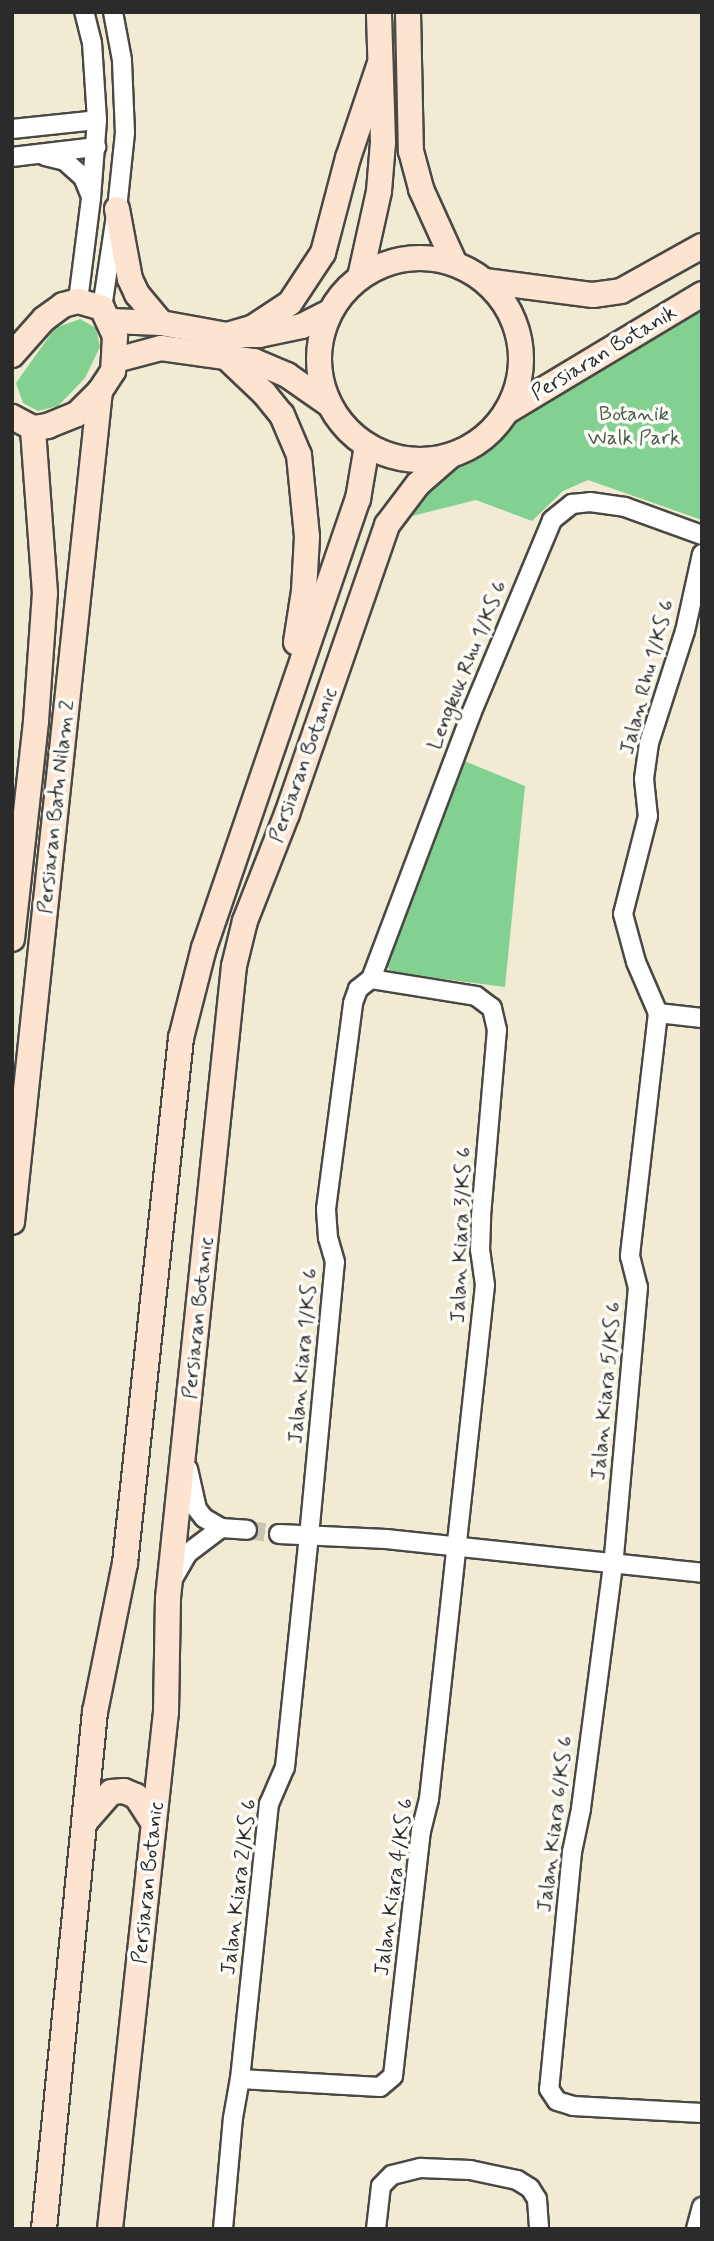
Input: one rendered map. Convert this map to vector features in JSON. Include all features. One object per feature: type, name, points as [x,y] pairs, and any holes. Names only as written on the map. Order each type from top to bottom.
[{"type":"main road","points":[[360,277],[379,191],[383,142],[379,12]]},
{"type":"main road","points":[[408,12],[411,151],[421,189],[455,264]]},
{"type":"main road","points":[[226,346],[290,303],[323,253],[348,158],[380,66]]},
{"type":"main road","points":[[117,209],[130,279],[137,294],[161,323]]},
{"type":"main road","name":"Persiaran Botanik","points":[[485,281],[593,295],[621,291],[702,246]]},
{"type":"main road","points":[[422,257],[455,264],[485,281],[504,303],[516,329],[519,348],[517,386],[506,412],[482,439],[450,456],[421,460],[393,457],[367,446],[339,421],[321,382],[321,335],[330,312],[343,293],[360,277],[390,262],[422,257]]},
{"type":"main road","name":"Persiaran Botanik","points":[[506,412],[702,293]]},
{"type":"main road","points":[[12,355],[44,319],[63,305],[78,301],[106,315],[161,323],[226,346],[274,368],[330,405]]},
{"type":"main road","points":[[116,360],[161,348],[226,346],[259,335],[302,326],[330,312]]},
{"type":"main road","points":[[23,423],[48,426],[77,414],[100,391],[116,360],[115,336],[106,315]]},
{"type":"main road","points":[[226,346],[282,415],[299,454],[307,537],[304,591],[287,701]]},
{"type":"main road","name":"Persiaran Batu Nilam 2","points":[[12,1222],[100,391]]},
{"type":"main road","name":"Persiaran Batu Nilam 2","points":[[12,939],[45,593],[23,423]]},
{"type":"main road","name":"Persiaran Botanic","points":[[44,2229],[95,1712],[125,1563],[181,1038],[204,948],[358,499],[367,446]]},
{"type":"main road","name":"Persiaran Botanic","points":[[110,2229],[166,1712],[168,1598],[234,966],[245,921],[287,814],[387,525],[418,484],[450,456]]},
{"type":"main road","points":[[19,871],[49,874]]},
{"type":"main road","points":[[86,1821],[111,1792],[124,1791],[136,1796],[154,1824]]},
{"type":"street","points":[[78,301],[91,198],[97,120],[92,43],[84,12]]},
{"type":"street","points":[[106,315],[125,98],[113,12]]},
{"type":"street","points":[[12,129],[97,120]]},
{"type":"street","points":[[12,157],[96,147]]},
{"type":"street","points":[[38,154],[65,161],[83,177],[91,198]]},
{"type":"street","name":"Lengkuk Rhu 1/KS 6","points":[[371,979],[471,714],[552,520],[572,504],[590,502],[625,507],[702,535]]},
{"type":"street","name":"Jalan Rhu 1/KS 6","points":[[658,1013],[633,953],[623,914],[648,816],[644,779],[649,743],[685,631],[702,554]]},
{"type":"street","name":"Jalan Kiara 1/KS 6","points":[[309,1536],[335,1262],[328,1238],[326,1209],[353,1003],[358,989],[371,979]]},
{"type":"street","name":"Jalan Kiara 3/KS 6","points":[[371,979],[476,996],[492,1008],[496,1018],[481,1216],[480,1250],[485,1286],[456,1547]]},
{"type":"street","points":[[658,1013],[702,1018]]},
{"type":"street","name":"Jalan Kiara 5/KS 6","points":[[612,1565],[638,1287],[630,1256],[658,1013]]},
{"type":"street","points":[[185,1438],[189,1483],[197,1509],[204,1518],[221,1528],[247,1530]]},
{"type":"street","points":[[168,1598],[177,1569],[188,1553],[221,1528]]},
{"type":"street","points":[[279,1534],[386,1539],[702,1573]]},
{"type":"street","name":"Jalan Kiara 2/KS 6","points":[[223,2229],[269,1804],[285,1767],[309,1536]]},
{"type":"street","name":"Jalan Kiara 4/KS 6","points":[[240,2079],[380,2087],[393,2076],[421,1830],[429,1799],[456,1547]]},
{"type":"street","name":"Jalan Kiara 6/KS 6","points":[[612,1565],[581,1809],[572,1852],[549,2089],[557,2101],[573,2106],[702,2113]]},
{"type":"street","points":[[376,2229],[381,2186],[392,2175],[422,2168],[470,2169],[517,2180],[530,2188],[537,2199],[539,2229]]},
{"type":"street","points":[[696,2229],[702,2207]]},
{"type":"green space","name":"Botanik Walk Park","points":[[702,307],[702,520],[588,480],[563,491],[532,521],[476,500],[404,518],[452,460]]},
{"type":"green space","points":[[80,319],[96,328],[100,347],[85,378],[58,406],[38,411],[23,403],[16,383],[55,328]]},
{"type":"green space","points":[[462,760],[525,786],[505,987],[390,972],[384,958]]},
{"type":"tunnel","points":[[247,1530],[279,1534]]}]
